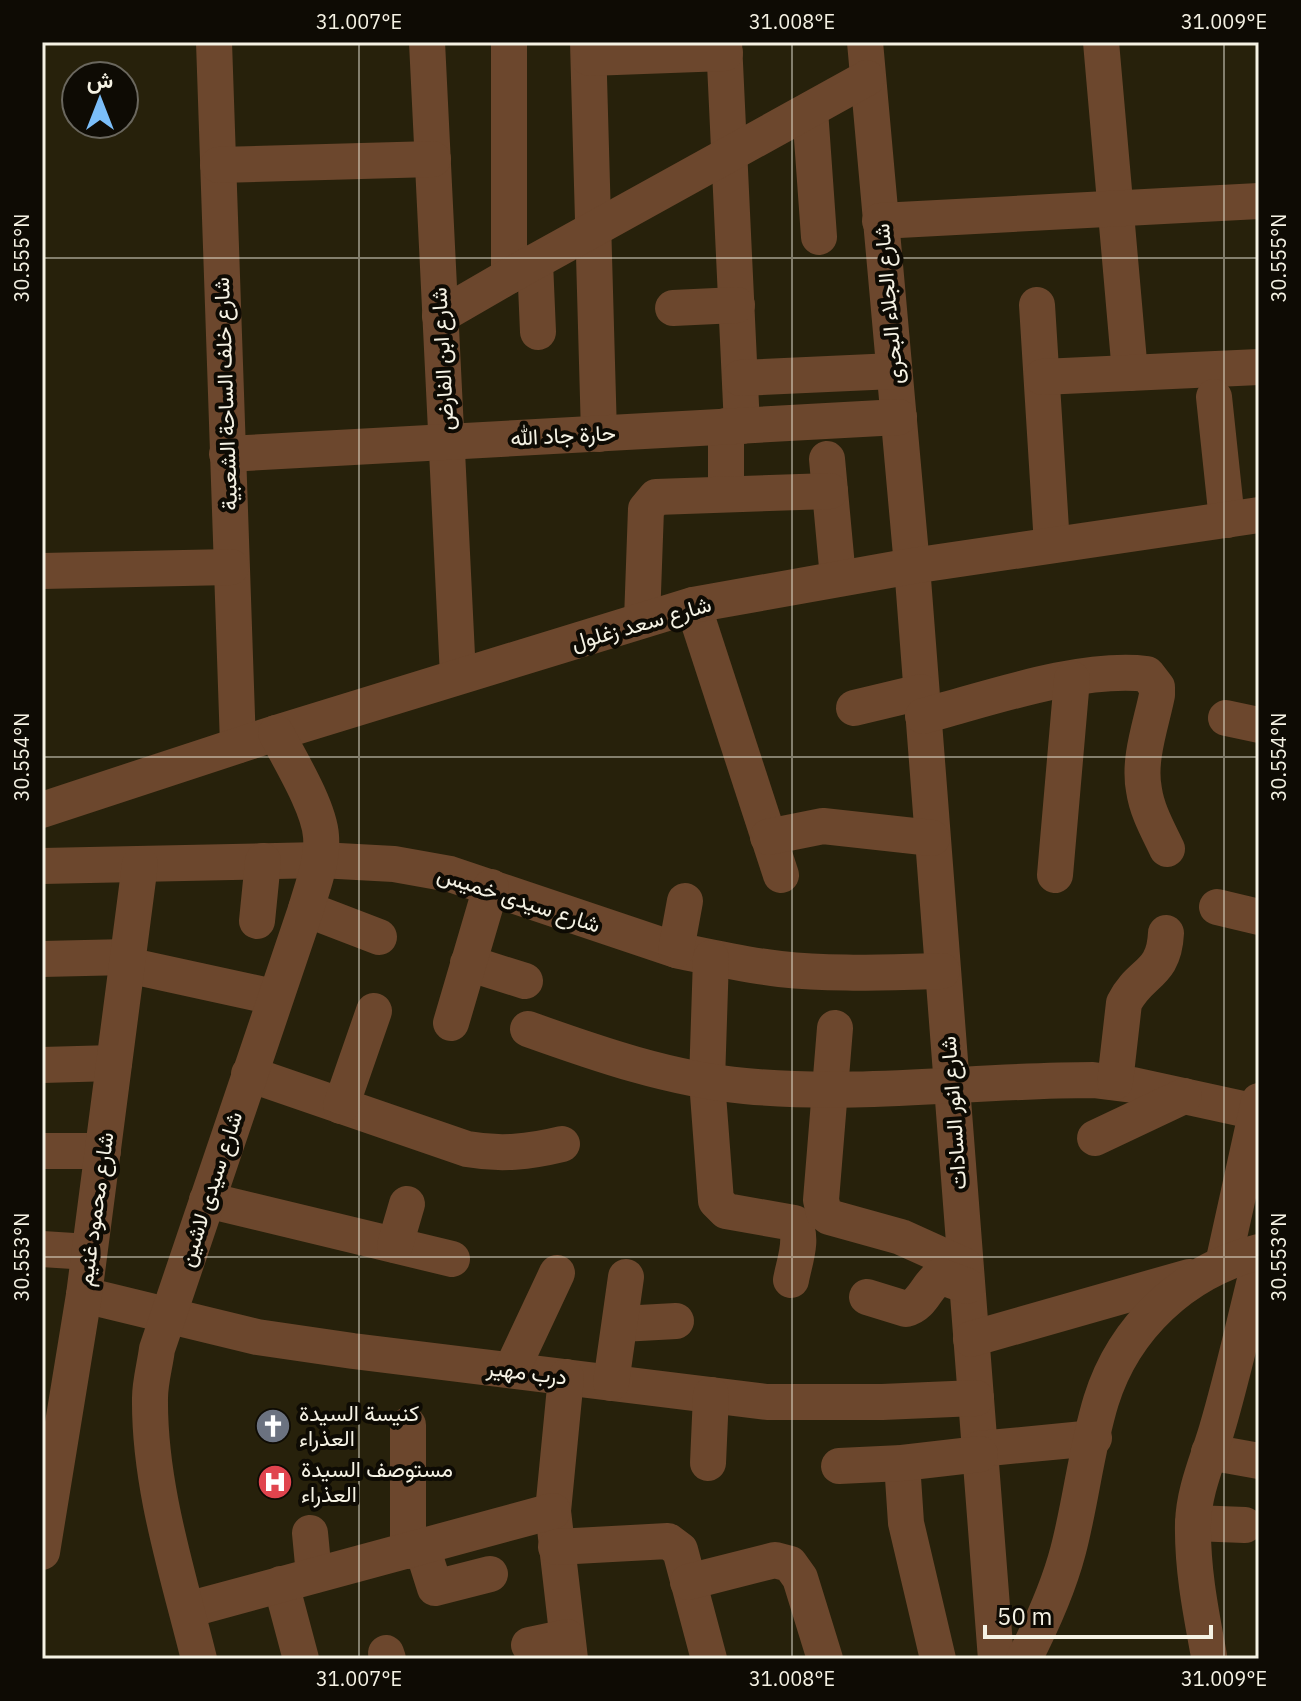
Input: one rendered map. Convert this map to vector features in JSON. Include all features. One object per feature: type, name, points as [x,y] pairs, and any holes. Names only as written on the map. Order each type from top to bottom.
[{"type":"street","name":"شارع خلف الساحة الشعبية","points":[[214,42],[238,745]]},
{"type":"street","name":"شارع ابن الفارض","points":[[427,42],[458,676]]},
{"type":"street","points":[[509,42],[522,269],[538,332]]},
{"type":"street","name":"شارع الجلاء البحرى","points":[[865,42],[912,566]]},
{"type":"street","points":[[1101,42],[1130,373]]},
{"type":"street","points":[[599,434],[588,50],[725,48],[740,378],[726,494]]},
{"type":"street","points":[[440,316],[867,78]]},
{"type":"street","points":[[810,110],[819,237]]},
{"type":"street","points":[[218,165],[433,159]]},
{"type":"street","points":[[880,221],[1259,201]]},
{"type":"street","points":[[673,308],[737,305]]},
{"type":"street","points":[[1037,305],[1052,545]]},
{"type":"street","points":[[1042,377],[1259,367]]},
{"type":"street","points":[[740,378],[894,371]]},
{"type":"street","points":[[1214,397],[1243,518]]},
{"type":"street","name":"حارة جاد الله","points":[[227,454],[899,417]]},
{"type":"street","points":[[642,620],[648,504],[661,495],[726,494],[829,475],[838,578]]},
{"type":"street","name":"شارع سعد زغلول","points":[[42,810],[276,733],[693,605],[912,566],[1243,518]]},
{"type":"street","name":"شارع انور السادات","points":[[912,566],[996,1659]]},
{"type":"street","points":[[42,571],[231,567]]},
{"type":"street","points":[[693,605],[781,875]]},
{"type":"street","points":[[854,708],[922,704],[1072,679],[1147,674],[1153,679],[1157,695],[1145,748],[1143,788],[1167,849]]},
{"type":"street","points":[[1055,875],[1072,679]]},
{"type":"street","name":"شارع سيدى لاشين","points":[[199,1659],[167,1528],[152,1443],[150,1396],[157,1349],[320,860],[321,835],[317,815],[276,733]]},
{"type":"street","points":[[768,837],[823,826],[932,838]]},
{"type":"street","name":"شارع سيدى خميس","points":[[42,866],[320,860],[394,864],[450,874],[676,950],[711,958],[780,969],[858,973],[942,971]]},
{"type":"street","points":[[257,921],[263,861]]},
{"type":"street","name":"شارع محمود غنيم","points":[[42,1552],[84,1295],[140,864]]},
{"type":"street","points":[[451,1023],[491,887]]},
{"type":"street","points":[[676,950],[685,901]]},
{"type":"street","points":[[1217,907],[1259,917]]},
{"type":"street","points":[[306,909],[379,937]]},
{"type":"street","points":[[1115,1082],[1124,1003],[1129,992],[1156,969],[1166,933]]},
{"type":"street","points":[[711,958],[707,1081],[716,1201],[726,1211],[794,1223],[799,1238],[791,1280]]},
{"type":"street","points":[[42,959],[128,961],[274,997]]},
{"type":"street","points":[[468,963],[525,981]]},
{"type":"street","points":[[341,1106],[374,1011]]},
{"type":"street","points":[[835,1028],[821,1200],[824,1213],[901,1237],[966,1276]]},
{"type":"street","points":[[528,1029],[619,1059],[707,1081],[746,1086],[830,1090],[1061,1080],[1115,1082],[1258,1107],[1213,1269],[1161,1305],[1124,1350],[1100,1404],[1068,1552],[1040,1629],[1024,1659]]},
{"type":"street","points":[[42,1065],[114,1063]]},
{"type":"street","points":[[249,1074],[449,1143],[485,1152],[522,1153],[562,1144]]},
{"type":"street","points":[[1095,1138],[1184,1096]]},
{"type":"street","points":[[42,1151],[103,1151]]},
{"type":"street","points":[[207,1200],[452,1259]]},
{"type":"street","points":[[395,1245],[407,1204]]},
{"type":"street","points":[[42,1249],[89,1252]]},
{"type":"street","points":[[971,1339],[1213,1269],[1259,1252]]},
{"type":"street","points":[[1209,1656],[1189,1608],[1196,1497],[1259,1264]]},
{"type":"street","points":[[512,1369],[557,1273]]},
{"type":"street","points":[[867,1297],[910,1309],[918,1304],[940,1276],[966,1276]]},
{"type":"street","points":[[611,1383],[626,1277]]},
{"type":"street","name":"درب مهير","points":[[84,1295],[257,1337],[711,1395],[781,1402],[976,1398]]},
{"type":"street","points":[[621,1324],[676,1321]]},
{"type":"street","points":[[529,1645],[568,1648],[553,1511],[566,1377]]},
{"type":"street","points":[[708,1463],[711,1395]]},
{"type":"street","points":[[408,1425],[415,1549],[435,1588],[490,1574]]},
{"type":"street","points":[[839,1466],[902,1463],[1094,1438]]},
{"type":"street","points":[[1209,1452],[1259,1461]]},
{"type":"street","points":[[902,1463],[906,1523],[938,1659]]},
{"type":"street","points":[[187,1610],[553,1511]]},
{"type":"street","points":[[1193,1523],[1245,1525]]},
{"type":"street","points":[[301,1659],[297,1580],[310,1533]]},
{"type":"street","points":[[556,1547],[668,1541],[680,1550],[688,1582],[698,1656]]},
{"type":"street","points":[[688,1582],[775,1560],[790,1564],[800,1578],[825,1659]]},
{"type":"place","name":"كنيسة السيدة العذراء","points":[[273,1426]]},
{"type":"place","name":"مستوصف السيدة العذراء","points":[[275,1482]]}]
